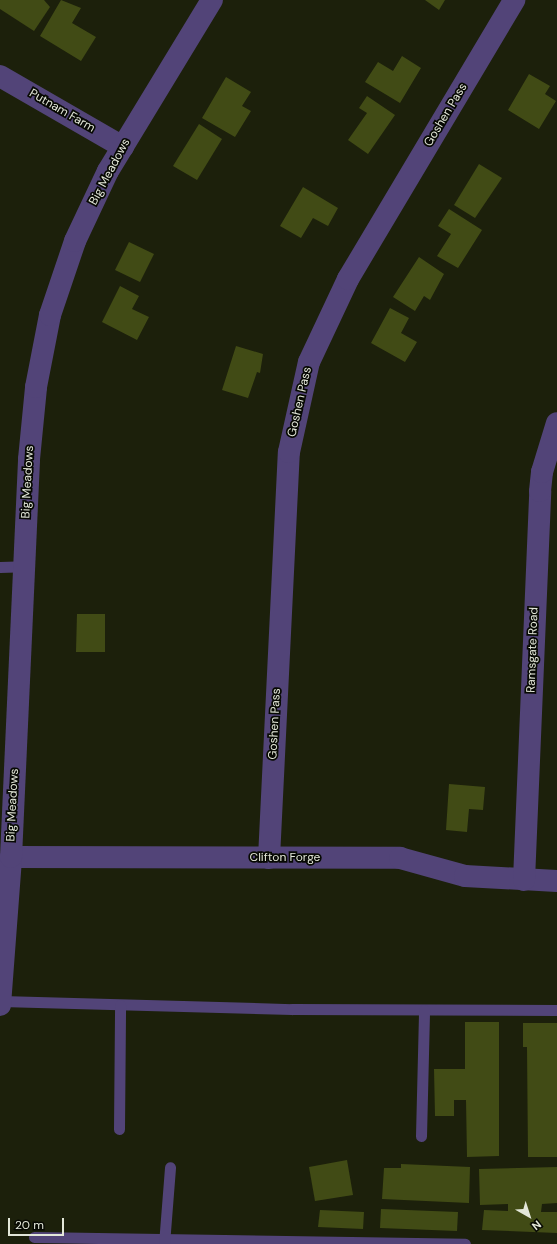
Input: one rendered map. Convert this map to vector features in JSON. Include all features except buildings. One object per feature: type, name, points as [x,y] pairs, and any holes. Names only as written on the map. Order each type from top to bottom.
[{"type":"street","name":"Big Meadows","points":[[1,1003],[11,857],[24,566],[36,387],[50,315],[75,241],[123,147],[212,0]]},
{"type":"street","name":"Goshen Pass","points":[[269,858],[286,479],[296,407],[307,370],[326,320],[348,279],[514,0]]},
{"type":"street","name":"Putnam Farm","points":[[0,76],[123,147]]},
{"type":"street","name":"Ramsgate Road","points":[[524,880],[540,491],[542,472],[557,423]]},
{"type":"street","name":"Clifton Forge","points":[[11,857],[400,858],[465,876],[557,881]]},
{"type":"lane","points":[[0,567],[24,566]]},
{"type":"lane","points":[[1,1003],[424,1010],[557,1010]]},
{"type":"lane","points":[[119,1130],[120,1005]]},
{"type":"lane","points":[[421,1136],[424,1010]]},
{"type":"lane","points":[[164,1243],[170,1167]]},
{"type":"lane","points":[[34,1237],[164,1243],[465,1244]]}]
